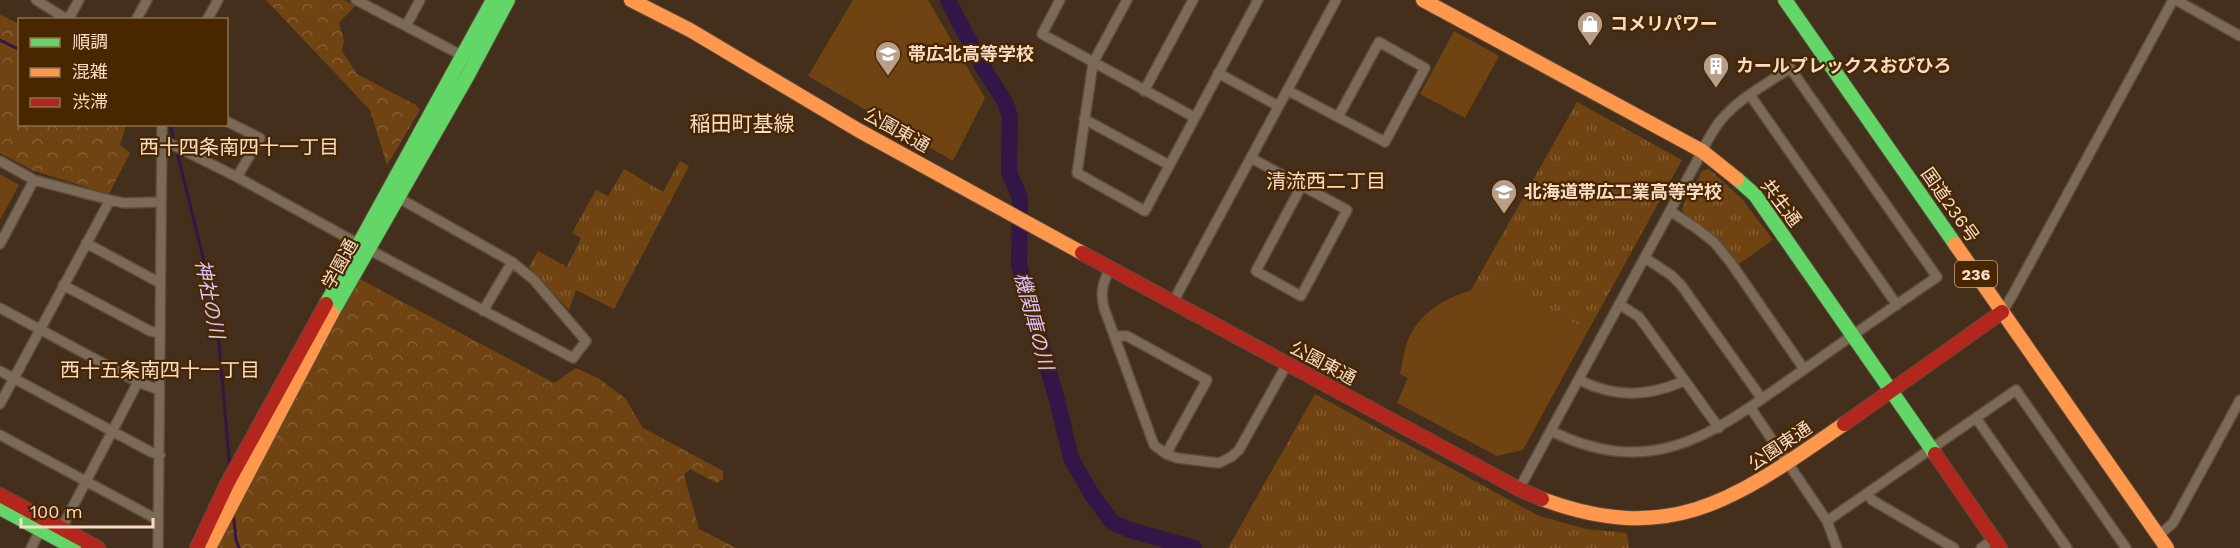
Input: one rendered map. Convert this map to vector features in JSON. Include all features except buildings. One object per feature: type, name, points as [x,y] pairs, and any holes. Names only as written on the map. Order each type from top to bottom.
[{"type":"main road","name":"学園通","points":[[209,548],[363,247],[397,197],[470,59],[493,0]]},
{"type":"main road","name":"学園通","points":[[197,548],[227,484],[470,59],[508,0]]},
{"type":"main road","name":"公園東通","points":[[631,0],[690,30],[858,130],[1519,489],[1552,505],[1586,514],[1605,517],[1657,518],[1719,503],[1787,463],[1891,393],[2002,312]]},
{"type":"main road","name":"共生通","points":[[1423,0],[1702,152],[1727,168],[1755,195],[1997,544]]},
{"type":"main road","name":"国道236号","points":[[1785,0],[2167,548]]},
{"type":"main road","points":[[0,495],[59,533],[74,548]]},
{"type":"main road","points":[[0,508],[40,529],[59,533],[98,548]]},
{"type":"street","points":[[36,0],[65,18]]},
{"type":"street","points":[[69,18],[79,0]]},
{"type":"street","points":[[137,18],[147,0]]},
{"type":"street","points":[[208,18],[218,0]]},
{"type":"street","points":[[356,0],[470,59]]},
{"type":"street","points":[[406,26],[420,0]]},
{"type":"street","points":[[1060,0],[1042,34],[1194,117]]},
{"type":"street","points":[[1126,0],[1093,63],[1077,172],[1145,211],[1258,0]]},
{"type":"street","points":[[1144,91],[1193,0]]},
{"type":"street","points":[[1173,302],[1336,0]]},
{"type":"street","points":[[2002,312],[2174,0],[2240,36]]},
{"type":"street","points":[[1287,90],[1385,142],[1425,68],[1379,42],[1338,117]]},
{"type":"street","points":[[1519,489],[1719,121],[1731,108],[1790,68],[1937,277],[1719,428],[1695,440],[1668,447],[1627,452],[1572,442],[1551,431]]},
{"type":"street","points":[[1218,73],[1278,106]]},
{"type":"street","points":[[1750,95],[1897,304]]},
{"type":"street","points":[[1084,119],[1170,165]]},
{"type":"street","points":[[228,122],[260,138],[237,177]]},
{"type":"street","points":[[158,548],[162,126]]},
{"type":"street","points":[[162,140],[237,177],[363,247],[573,358],[586,341],[534,280],[512,262],[397,197]]},
{"type":"street","points":[[1251,158],[1302,185],[1347,210],[1300,296],[1256,271],[1302,185]]},
{"type":"street","points":[[0,161],[34,180],[110,200],[161,202]]},
{"type":"street","points":[[0,244],[34,180]]},
{"type":"street","points":[[0,404],[110,200]]},
{"type":"street","points":[[1670,212],[1714,242],[1804,369]]},
{"type":"street","points":[[86,243],[160,283]]},
{"type":"street","points":[[1645,258],[1671,275],[1681,285],[1762,399]]},
{"type":"street","points":[[483,311],[512,262]]},
{"type":"street","points":[[1110,268],[1101,296],[1154,445],[1166,454],[1177,458],[1219,463],[1231,457],[1239,450],[1287,364]]},
{"type":"street","points":[[63,285],[150,331],[159,333]]},
{"type":"street","points":[[1619,304],[1640,317],[1719,428]]},
{"type":"street","points":[[0,308],[138,382],[159,390]]},
{"type":"street","points":[[1115,336],[1127,336],[1207,380],[1166,454]]},
{"type":"street","points":[[0,371],[150,452],[160,455]]},
{"type":"street","points":[[1579,380],[1609,392],[1625,393],[1659,390],[1684,381]]},
{"type":"street","points":[[59,533],[138,382]]},
{"type":"street","points":[[1827,521],[2016,390],[2126,548]]},
{"type":"street","points":[[2158,535],[2173,523],[2240,400]]},
{"type":"street","points":[[1750,407],[1827,521],[1837,548]]},
{"type":"street","points":[[1976,418],[2067,548]]},
{"type":"street","points":[[0,435],[158,520]]},
{"type":"street","points":[[1868,493],[1872,500],[1954,548]]},
{"type":"street","points":[[30,548],[40,529]]},
{"type":"street","points":[[1981,548],[1997,544]]},
{"type":"green space","points":[[266,0],[344,0],[355,6],[339,23],[344,41],[342,51],[357,74],[416,105],[420,110],[387,165],[370,110]]},
{"type":"green space","name":"帯広北高等学校","points":[[853,0],[928,0],[985,98],[953,161],[808,76]]},
{"type":"green space","points":[[0,14],[18,23],[18,126],[126,126],[120,145],[130,153],[109,194],[34,171],[0,153]]},
{"type":"green space","points":[[1454,31],[1499,56],[1465,118],[1420,94]]},
{"type":"green space","points":[[1577,102],[1682,160],[1588,331],[1516,291],[1471,290]]},
{"type":"green space","points":[[680,161],[689,166],[614,309],[576,290],[569,310],[529,267],[538,251],[567,267],[581,238],[572,233],[596,190],[608,196],[624,169],[663,192]]},
{"type":"green space","points":[[1709,169],[1742,199],[1773,240],[1739,264],[1716,236],[1684,214],[1682,208],[1702,171]]},
{"type":"green space","points":[[0,174],[19,185],[0,220]]},
{"type":"green space","points":[[358,278],[554,383],[576,368],[598,378],[625,398],[643,428],[723,471],[723,479],[717,483],[690,469],[684,475],[699,529],[736,548],[214,548]]},
{"type":"green space","points":[[1482,288],[1516,291],[1588,331],[1523,450],[1497,456],[1397,403],[1408,378],[1400,374],[1405,349],[1418,323],[1436,306],[1458,295]]},
{"type":"green space","points":[[1315,394],[1539,516],[1586,529],[1627,533],[1629,548],[1228,548]]},
{"type":"waterway","name":"機関庫の川","points":[[948,0],[981,64],[1005,102],[1010,116],[1009,172],[1020,198],[1019,265],[1071,458],[1092,495],[1112,522],[1130,530],[1194,548]]},
{"type":"waterway","name":"神社の川","points":[[0,40],[18,49]]},
{"type":"waterway","name":"神社の川","points":[[170,126],[174,142]]},
{"type":"waterway","name":"神社の川","points":[[176,148],[216,310],[230,469]]},
{"type":"waterway","name":"神社の川","points":[[233,511],[239,548]]},
{"type":"traffic: fast","points":[[326,304],[493,0]]},
{"type":"traffic: fast","points":[[332,313],[468,75],[508,0]]},
{"type":"traffic: fast","points":[[1785,0],[1955,244]]},
{"type":"traffic: fast","points":[[1737,179],[1755,195],[1935,454]]},
{"type":"traffic: fast","points":[[0,508],[74,548]]},
{"type":"traffic: slow","points":[[631,0],[690,30],[858,130],[1082,253]]},
{"type":"traffic: slow","points":[[1423,0],[1702,151],[1737,179]]},
{"type":"traffic: slow","points":[[1955,244],[2167,548]]},
{"type":"traffic: slow","points":[[209,548],[332,313]]},
{"type":"traffic: slow","points":[[1542,499],[1589,513],[1630,518],[1668,516],[1703,507],[1737,492],[1771,473],[1844,424]]},
{"type":"traffic: jam","points":[[1082,253],[1519,489],[1542,499]]},
{"type":"traffic: jam","points":[[197,548],[227,484],[326,304]]},
{"type":"traffic: jam","points":[[1844,424],[2002,312]]},
{"type":"traffic: jam","points":[[1935,454],[2000,548]]},
{"type":"traffic: jam","points":[[0,495],[98,548]]},
{"type":"place","name":"コメリパワー","points":[[1590,47]]},
{"type":"place","name":"帯広北高等学校","points":[[888,77]]},
{"type":"place","name":"カールプレックスおびひろ","points":[[1716,89]]},
{"type":"place","name":"北海道帯広工業高等学校","points":[[1504,215]]},
{"type":"district","name":"稲田町基線","points":[[742,124]]},
{"type":"district","name":"西十四条南四十一丁目","points":[[239,147]]},
{"type":"district","name":"清流西二丁目","points":[[1326,181]]},
{"type":"district","name":"西十五条南四十一丁目","points":[[160,370]]}]
